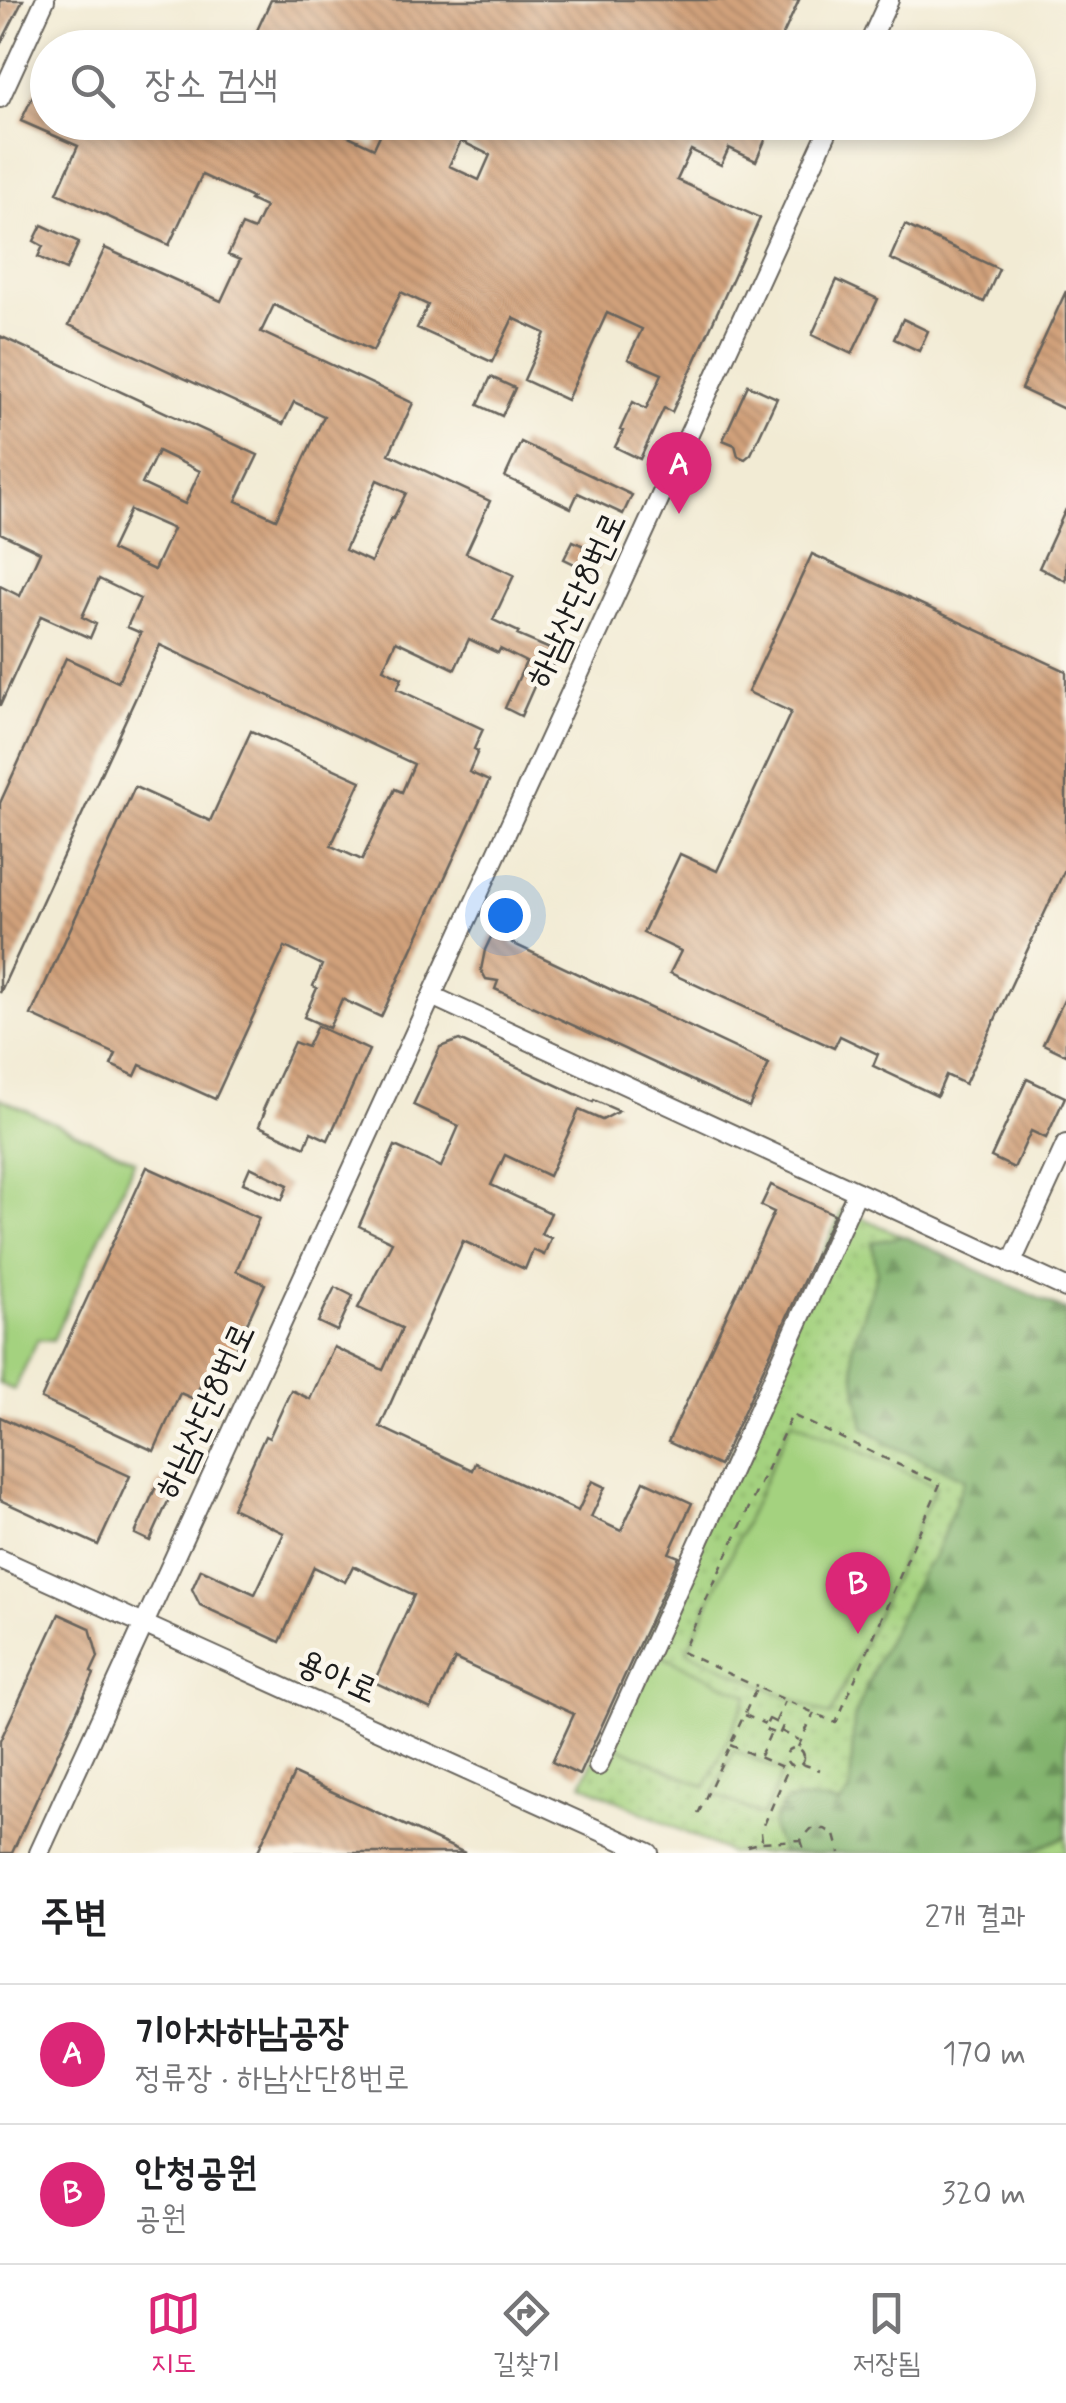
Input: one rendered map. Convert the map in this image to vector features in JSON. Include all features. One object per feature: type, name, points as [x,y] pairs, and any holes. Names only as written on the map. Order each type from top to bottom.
[{"type":"street","points":[[31,30],[45,0]]},
{"type":"street","points":[[875,30],[889,0]]},
{"type":"street","points":[[0,98],[30,33]]},
{"type":"street","name":"하남산단8번로","points":[[39,1853],[824,140]]},
{"type":"street","points":[[432,996],[1066,1288]]},
{"type":"street","points":[[1011,1264],[1066,1144]]},
{"type":"street","points":[[598,1766],[858,1192]]},
{"type":"street","name":"용아로","points":[[0,1559],[648,1853]]},
{"type":"path","points":[[792,1414],[940,1484],[836,1724],[757,1687],[682,1652],[792,1414]]},
{"type":"path","points":[[698,1814],[757,1687]]},
{"type":"path","points":[[775,1722],[786,1700]]},
{"type":"path","points":[[797,1748],[814,1713]]},
{"type":"path","points":[[744,1715],[766,1725]]},
{"type":"path","points":[[768,1720],[783,1726],[779,1736],[764,1729],[766,1725],[768,1720]]},
{"type":"path","points":[[781,1731],[801,1740]]},
{"type":"path","points":[[759,1758],[771,1732]]},
{"type":"path","points":[[730,1745],[789,1767],[801,1763],[820,1770]]},
{"type":"path","points":[[762,1842],[761,1832],[789,1767],[790,1749],[802,1752],[801,1763]]},
{"type":"path","points":[[747,1846],[801,1840],[811,1829],[825,1829],[835,1835],[840,1853]]},
{"type":"path","points":[[801,1840],[805,1853]]},
{"type":"green space","points":[[0,1098],[135,1160],[53,1340],[38,1339],[14,1390],[0,1384]]},
{"type":"green space","points":[[843,1209],[1066,1311],[1066,1853],[729,1853],[582,1784]]},
{"type":"green space","points":[[904,1236],[1066,1311],[1066,1836],[1027,1853],[782,1853],[773,1831],[773,1822],[785,1801],[810,1799],[840,1804],[850,1792],[854,1719],[876,1663],[924,1568],[934,1558],[965,1479],[890,1445],[864,1427],[852,1347],[877,1273],[872,1242]]},
{"type":"green space","points":[[792,1420],[936,1486],[830,1716],[687,1651]]},
{"type":"green space","points":[[653,1652],[748,1695],[706,1787],[612,1744]]},
{"type":"green space","points":[[734,1750],[783,1772],[763,1816],[714,1794]]},
{"type":"building","points":[[0,0],[23,0],[0,45]]},
{"type":"building","points":[[271,0],[799,0],[785,30],[257,30]]},
{"type":"building","points":[[30,102],[30,125],[21,121]]},
{"type":"building","points":[[64,140],[357,140],[374,148],[378,140],[765,140],[756,161],[729,148],[721,165],[691,150],[677,180],[760,218],[672,412],[664,408],[640,459],[615,447],[633,402],[646,409],[662,374],[628,359],[642,329],[607,313],[567,400],[524,380],[545,333],[513,318],[492,362],[417,328],[428,305],[401,292],[373,351],[274,305],[261,332],[413,403],[389,454],[490,501],[466,553],[514,575],[493,620],[559,653],[548,677],[540,673],[521,716],[505,708],[526,662],[469,639],[455,669],[396,641],[383,669],[402,678],[397,689],[483,729],[469,772],[489,781],[381,1017],[342,999],[329,1028],[304,1017],[322,965],[285,947],[215,1099],[140,1065],[135,1076],[111,1065],[116,1054],[31,1015],[135,787],[210,821],[251,731],[361,781],[331,846],[362,860],[395,789],[402,792],[414,764],[160,645],[0,993],[0,803],[66,658],[118,682],[141,633],[127,627],[140,599],[99,579],[82,617],[96,624],[90,638],[41,616],[0,706],[0,586],[20,596],[40,552],[0,533],[0,336],[258,455],[236,501],[276,519],[324,416],[294,402],[283,424],[69,325],[105,248],[221,301],[240,260],[228,255],[242,225],[254,230],[265,207],[202,175],[169,245],[57,193],[78,146]],"holes":[[[461,141],[490,155],[479,180],[449,166]],[[158,451],[200,471],[185,504],[142,484]],[[377,480],[406,493],[371,562],[345,550]],[[130,510],[173,529],[154,570],[111,550]]]},
{"type":"building","points":[[42,225],[79,242],[66,270],[38,257],[43,246],[34,241]]},
{"type":"building","points":[[905,225],[999,269],[984,302],[890,259]]},
{"type":"building","points":[[837,280],[878,299],[852,354],[812,335]]},
{"type":"building","points":[[1066,291],[1066,410],[1021,389]]},
{"type":"building","points":[[903,319],[928,331],[919,351],[894,339]]},
{"type":"building","points":[[491,377],[515,388],[502,416],[478,405]]},
{"type":"building","points":[[748,385],[777,398],[745,459],[738,456],[735,445],[723,440]]},
{"type":"building","points":[[521,442],[632,495],[623,514],[578,493],[571,508],[505,477]]},
{"type":"building","points":[[1066,509],[1066,581],[1039,568]]},
{"type":"building","points":[[573,541],[603,555],[595,574],[564,559]]},
{"type":"building","points":[[812,554],[1066,671],[1066,867],[965,1084],[946,1075],[937,1096],[873,1066],[878,1054],[840,1036],[834,1048],[670,973],[681,951],[643,933],[680,854],[717,871],[791,712],[748,692]]},
{"type":"building","points":[[494,931],[769,1064],[749,1107],[495,989],[498,981],[486,979],[481,970]]},
{"type":"building","points":[[1066,996],[1066,1055],[1043,1044]]},
{"type":"building","points":[[317,1026],[369,1050],[328,1140],[311,1132],[305,1147],[259,1126],[294,1042],[307,1047]]},
{"type":"building","points":[[459,1040],[619,1111],[602,1120],[579,1110],[549,1176],[505,1155],[491,1185],[551,1213],[541,1234],[551,1238],[544,1255],[533,1250],[525,1269],[463,1241],[380,1427],[472,1470],[475,1463],[578,1511],[592,1481],[605,1487],[591,1517],[621,1531],[644,1481],[692,1503],[669,1553],[679,1557],[579,1775],[552,1762],[574,1714],[455,1659],[431,1709],[374,1682],[414,1595],[353,1566],[345,1582],[314,1567],[280,1642],[200,1605],[192,1589],[201,1569],[255,1594],[284,1533],[232,1508],[291,1390],[310,1399],[334,1347],[383,1370],[402,1328],[358,1308],[392,1242],[359,1226],[395,1146],[441,1167],[459,1126],[413,1105],[440,1047]]},
{"type":"building","points":[[1027,1079],[1065,1097],[1046,1138],[1031,1131],[1014,1168],[991,1157]]},
{"type":"building","points":[[147,1167],[259,1218],[236,1271],[265,1284],[230,1360],[215,1353],[194,1399],[180,1393],[154,1451],[41,1399]]},
{"type":"building","points":[[250,1167],[288,1185],[282,1200],[243,1183]]},
{"type":"building","points":[[771,1185],[834,1214],[719,1466],[668,1442],[774,1212],[761,1206]]},
{"type":"building","points":[[335,1287],[353,1296],[337,1331],[318,1322]]},
{"type":"building","points":[[0,1417],[130,1476],[98,1545],[0,1500]]},
{"type":"building","points":[[179,1477],[150,1541],[135,1534],[158,1482]]},
{"type":"building","points":[[59,1614],[90,1628],[98,1657],[91,1672],[94,1674],[12,1853],[0,1853],[0,1741]]},
{"type":"building","points":[[294,1774],[465,1853],[257,1853]]},
{"type":"place","name":"기아차하남공장","points":[[679,514]]},
{"type":"place","name":"안청공원","points":[[858,1634]]}]
